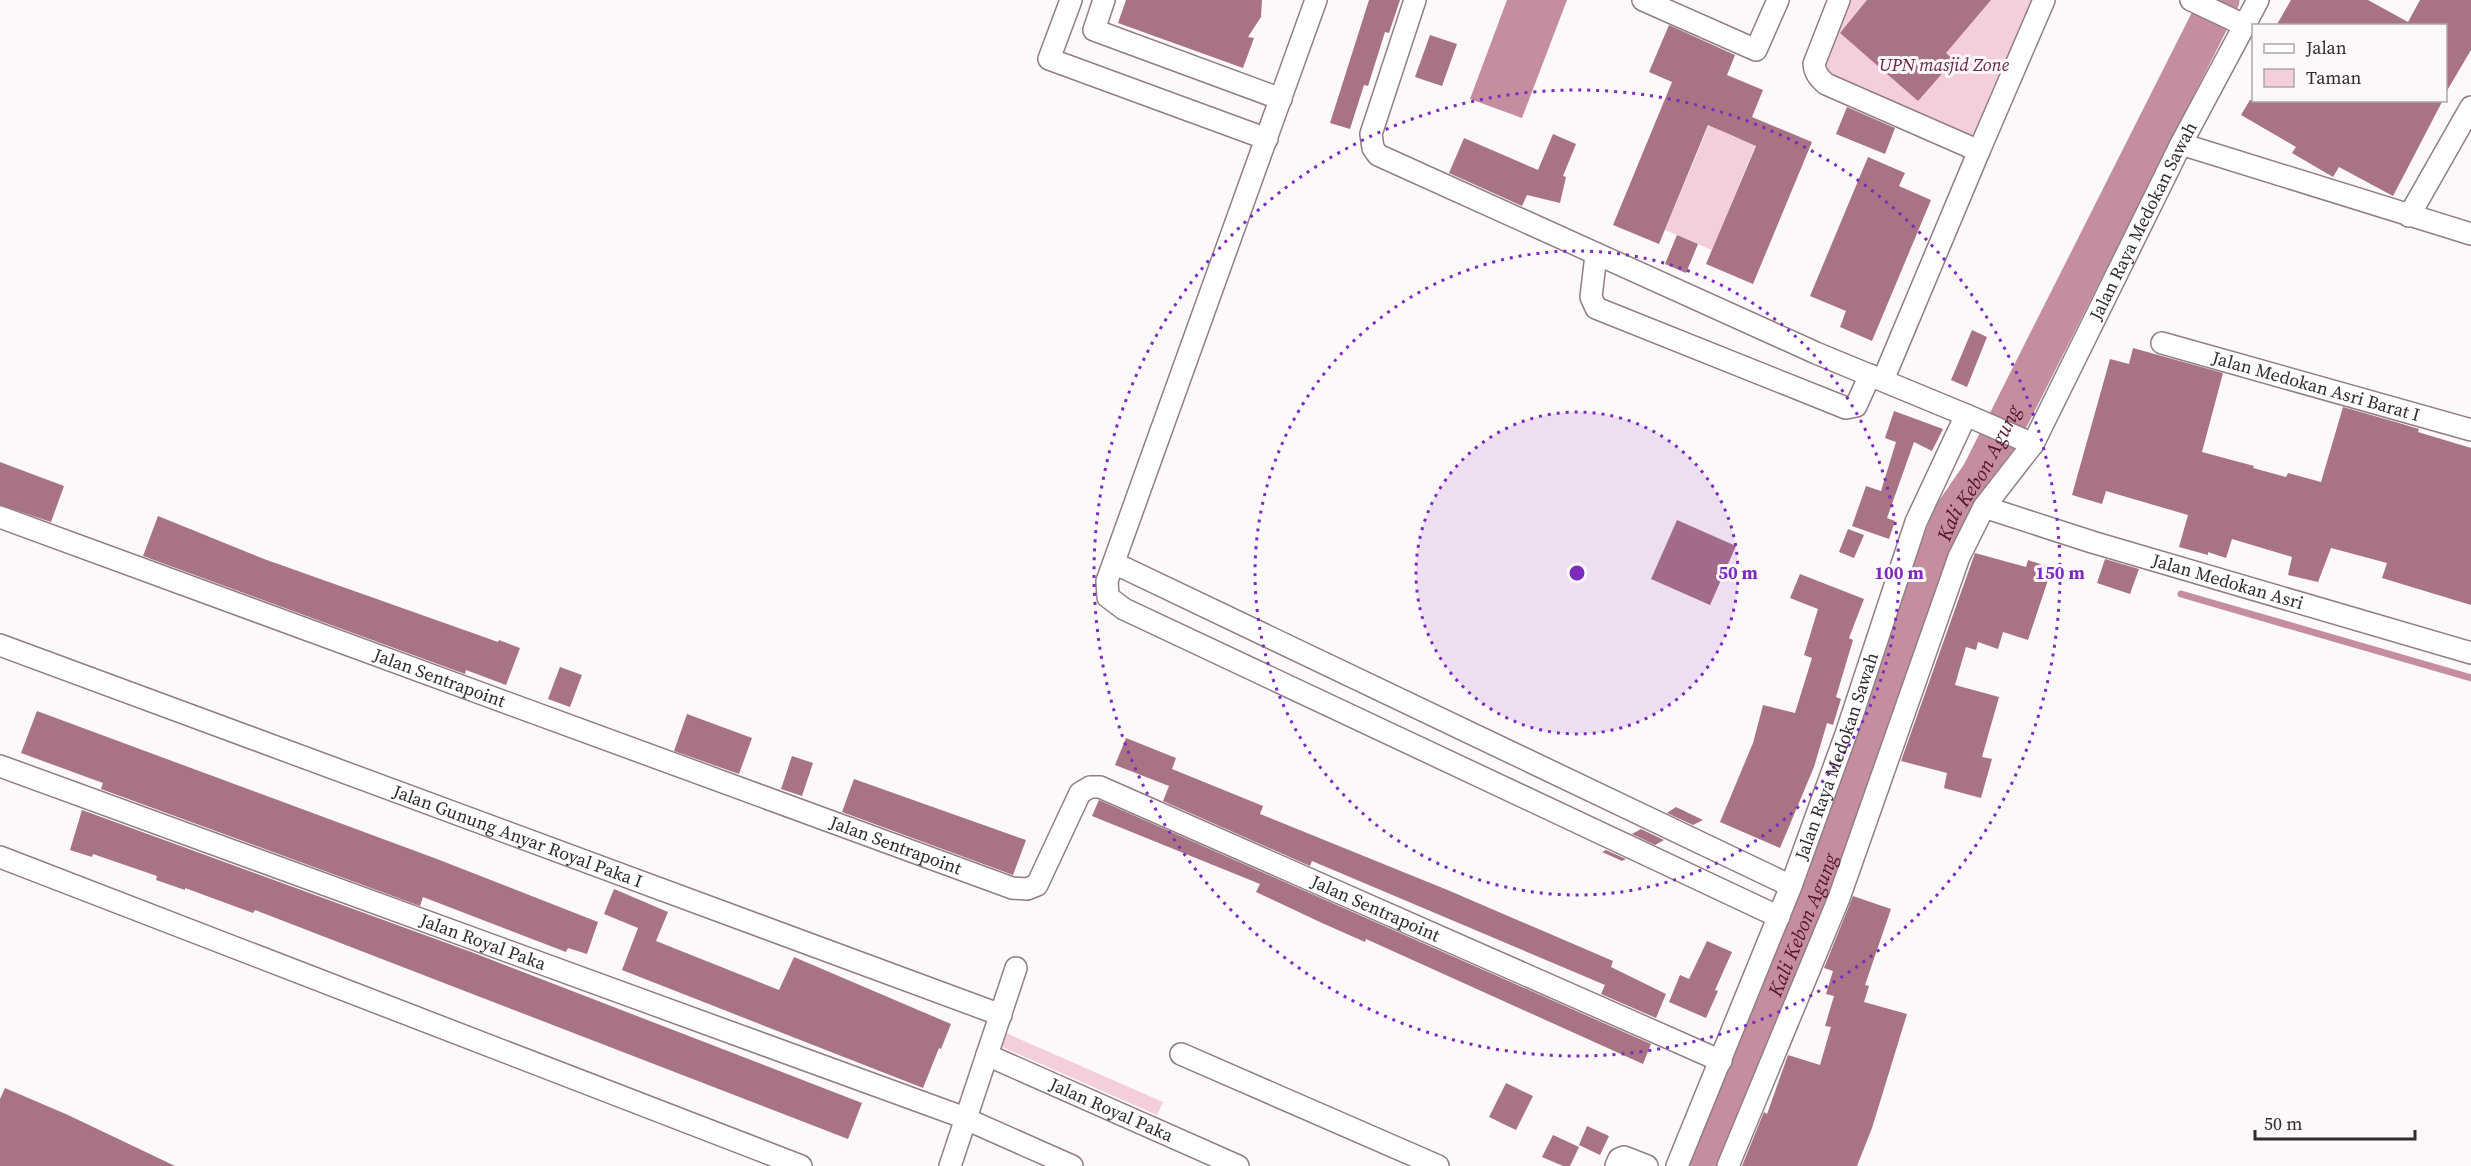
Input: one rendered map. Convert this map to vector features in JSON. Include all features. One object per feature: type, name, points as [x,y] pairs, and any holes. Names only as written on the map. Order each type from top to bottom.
[{"type":"street","points":[[1071,0],[1049,59],[1267,138]]},
{"type":"street","points":[[1104,0],[1094,30],[1281,99]]},
{"type":"street","points":[[1316,0],[1107,580],[1108,597],[1124,609],[1779,917]]},
{"type":"street","points":[[1415,0],[1371,134],[1375,152],[1596,255],[1816,353],[2025,440]]},
{"type":"street","points":[[1643,0],[1756,50],[1778,0]]},
{"type":"street","points":[[1839,0],[1814,64],[1820,80],[1979,151]]},
{"type":"street","points":[[1596,255],[1591,297],[1596,308],[1846,408],[1856,406],[1877,377],[2044,0]]},
{"type":"street","name":"Jalan Raya Medokan Sawah","points":[[1728,1166],[1839,898],[1959,557],[1984,507],[2025,440],[2181,144],[2237,22],[2258,0]]},
{"type":"street","points":[[2192,1],[2237,22]]},
{"type":"street","points":[[2409,216],[2471,107]]},
{"type":"street","points":[[2181,144],[2471,234]]},
{"type":"street","name":"Jalan Medokan Asri Barat I","points":[[2162,343],[2471,430]]},
{"type":"street","name":"Jalan Raya Medokan Sawah","points":[[1677,1166],[1722,1061],[1791,886],[1846,734],[1916,522],[1973,418]]},
{"type":"street","name":"Jalan Medokan Asri","points":[[1984,507],[2092,542],[2471,653]]},
{"type":"street","name":"Jalan Sentrapoint","points":[[0,517],[1012,888],[1027,889],[1037,885],[1080,793],[1090,787],[1100,788],[1722,1061]]},
{"type":"street","points":[[1114,563],[1791,886]]},
{"type":"street","name":"Jalan Gunung Anyar Royal Paka I","points":[[13,654],[1001,1015]]},
{"type":"street","name":"Jalan Royal Paka","points":[[0,766],[966,1119],[1072,1166]]},
{"type":"street","points":[[0,857],[801,1166]]},
{"type":"street","points":[[950,1166],[1016,968]]},
{"type":"street","name":"Jalan Royal Paka","points":[[987,1054],[1238,1166]]},
{"type":"street","points":[[1180,1054],[1438,1166]]},
{"type":"street","points":[[1616,1166],[1619,1159],[1624,1157],[1647,1166]]},
{"type":"green space","name":"UPN masjid Zone","points":[[1839,0],[2044,0],[1979,151],[1820,80]]},
{"type":"green space","points":[[1714,113],[1724,117],[1719,130],[1739,139],[1761,132],[1712,250],[1665,230]]},
{"type":"green space","points":[[1006,1033],[1163,1102],[1157,1115],[1000,1046]]},
{"type":"shaded area","points":[[1507,0],[1567,0],[1522,118],[1470,99]]},
{"type":"building","points":[[1126,0],[1262,0],[1261,17],[1248,37],[1254,38],[1243,68],[1118,23]]},
{"type":"building","points":[[1369,0],[1400,0],[1389,33],[1385,32],[1368,86],[1364,85],[1350,129],[1330,123]]},
{"type":"building","points":[[1867,0],[1991,0],[1946,53],[1954,60],[1918,101],[1840,33]]},
{"type":"building","points":[[2291,0],[2368,0],[2408,22],[2420,0],[2471,0],[2471,50],[2447,91],[2447,24],[2277,24]]},
{"type":"building","points":[[1669,25],[1735,55],[1727,75],[1763,90],[1752,117],[1812,142],[1753,284],[1706,264],[1756,146],[1708,125],[1659,244],[1613,225],[1672,82],[1649,72]]},
{"type":"building","points":[[1430,35],[1457,44],[1442,86],[1415,77]]},
{"type":"building","points":[[2250,100],[2252,102],[2442,102],[2393,196],[2339,167],[2333,177],[2292,153],[2296,147],[2241,115]]},
{"type":"building","points":[[1847,107],[1895,128],[1885,154],[1836,134]]},
{"type":"building","points":[[1553,134],[1576,144],[1563,176],[1566,177],[1560,203],[1527,195],[1522,206],[1449,173],[1464,138],[1538,170]]},
{"type":"building","points":[[1868,157],[1905,173],[1899,186],[1931,200],[1872,341],[1840,327],[1846,311],[1810,296]]},
{"type":"building","points":[[1677,235],[1698,244],[1686,273],[1665,264]]},
{"type":"building","points":[[1972,330],[1987,337],[1967,387],[1951,380]]},
{"type":"building","points":[[2133,348],[2223,373],[2202,452],[2254,466],[2253,468],[2286,477],[2288,473],[2321,482],[2343,407],[2419,429],[2418,432],[2471,448],[2471,605],[2382,578],[2387,563],[2331,548],[2318,582],[2288,575],[2292,557],[2232,539],[2226,558],[2208,552],[2208,555],[2179,547],[2188,515],[2106,491],[2102,504],[2072,495],[2110,359],[2129,364]]},
{"type":"building","points":[[1894,411],[1943,429],[1932,451],[1914,442],[1887,518],[1895,521],[1889,539],[1852,526],[1866,486],[1881,491],[1896,442],[1885,438]]},
{"type":"building","points":[[0,462],[64,486],[51,522],[0,505]]},
{"type":"building","points":[[158,516],[264,559],[520,648],[506,685],[466,670],[465,674],[143,556]]},
{"type":"building","points":[[1677,520],[1736,546],[1710,605],[1651,579]]},
{"type":"building","points":[[1848,529],[1864,535],[1854,558],[1839,552]]},
{"type":"building","points":[[1975,553],[2026,567],[2028,560],[2052,568],[2028,640],[2003,632],[1998,649],[1978,642],[1976,650],[1966,647],[1955,685],[1999,697],[1982,757],[1992,759],[1981,798],[1944,788],[1947,773],[1901,761]]},
{"type":"building","points":[[2105,559],[2139,569],[2130,594],[2097,583]]},
{"type":"building","points":[[1800,574],[1864,599],[1849,638],[1853,640],[1836,697],[1841,699],[1833,725],[1827,723],[1814,767],[1780,848],[1720,822],[1753,743],[1763,705],[1795,713],[1812,658],[1804,655],[1818,609],[1790,598]]},
{"type":"building","points":[[560,667],[582,675],[570,707],[548,699]]},
{"type":"building","points":[[37,711],[437,859],[598,922],[587,954],[568,948],[566,952],[423,897],[420,906],[101,789],[103,783],[21,753]]},
{"type":"building","points":[[687,714],[752,738],[739,774],[674,751]]},
{"type":"building","points":[[1126,738],[1176,758],[1172,769],[1263,806],[1260,814],[1450,891],[1613,961],[1611,967],[1666,994],[1656,1018],[1601,994],[1605,985],[1312,861],[1310,866],[1163,801],[1169,786],[1115,765]]},
{"type":"building","points":[[792,756],[813,763],[802,796],[781,789]]},
{"type":"building","points":[[854,779],[1026,840],[1013,875],[842,812]]},
{"type":"building","points":[[1099,800],[1651,1044],[1643,1064],[1256,892],[1260,884],[1092,816]]},
{"type":"building","points":[[1676,807],[1703,820],[1693,825],[1667,813]]},
{"type":"building","points":[[82,810],[474,953],[862,1103],[848,1139],[255,910],[253,913],[156,880],[157,876],[93,854],[92,857],[70,850]]},
{"type":"building","points":[[1641,829],[1664,840],[1655,845],[1632,834]]},
{"type":"building","points":[[1606,850],[1626,859],[1622,861],[1602,852]]},
{"type":"building","points":[[614,889],[668,912],[656,941],[779,990],[794,957],[951,1024],[923,1088],[622,970],[638,928],[604,914]]},
{"type":"building","points":[[1853,896],[1891,909],[1865,985],[1869,986],[1864,1002],[1907,1014],[1872,1128],[1857,1166],[1742,1166],[1764,1112],[1767,1114],[1788,1055],[1820,1065],[1831,1027],[1825,1026],[1834,996],[1826,994],[1833,971],[1824,968]]},
{"type":"building","points":[[1707,941],[1732,952],[1715,990],[1718,991],[1706,1018],[1669,1002],[1680,975],[1689,979]]},
{"type":"building","points":[[1506,1083],[1533,1096],[1516,1130],[1489,1117]]},
{"type":"building","points":[[5,1088],[175,1166],[0,1166],[0,1099]]},
{"type":"building","points":[[1587,1126],[1609,1136],[1600,1155],[1579,1145]]},
{"type":"building","points":[[1553,1135],[1579,1147],[1570,1166],[1563,1166],[1542,1157]]},
{"type":"waterway","name":"Kali Kebon Agung","points":[[1703,1166],[1826,869],[1900,654],[1952,516],[1981,474],[2220,0]]},
{"type":"waterway","points":[[2181,594],[2471,678]]}]
